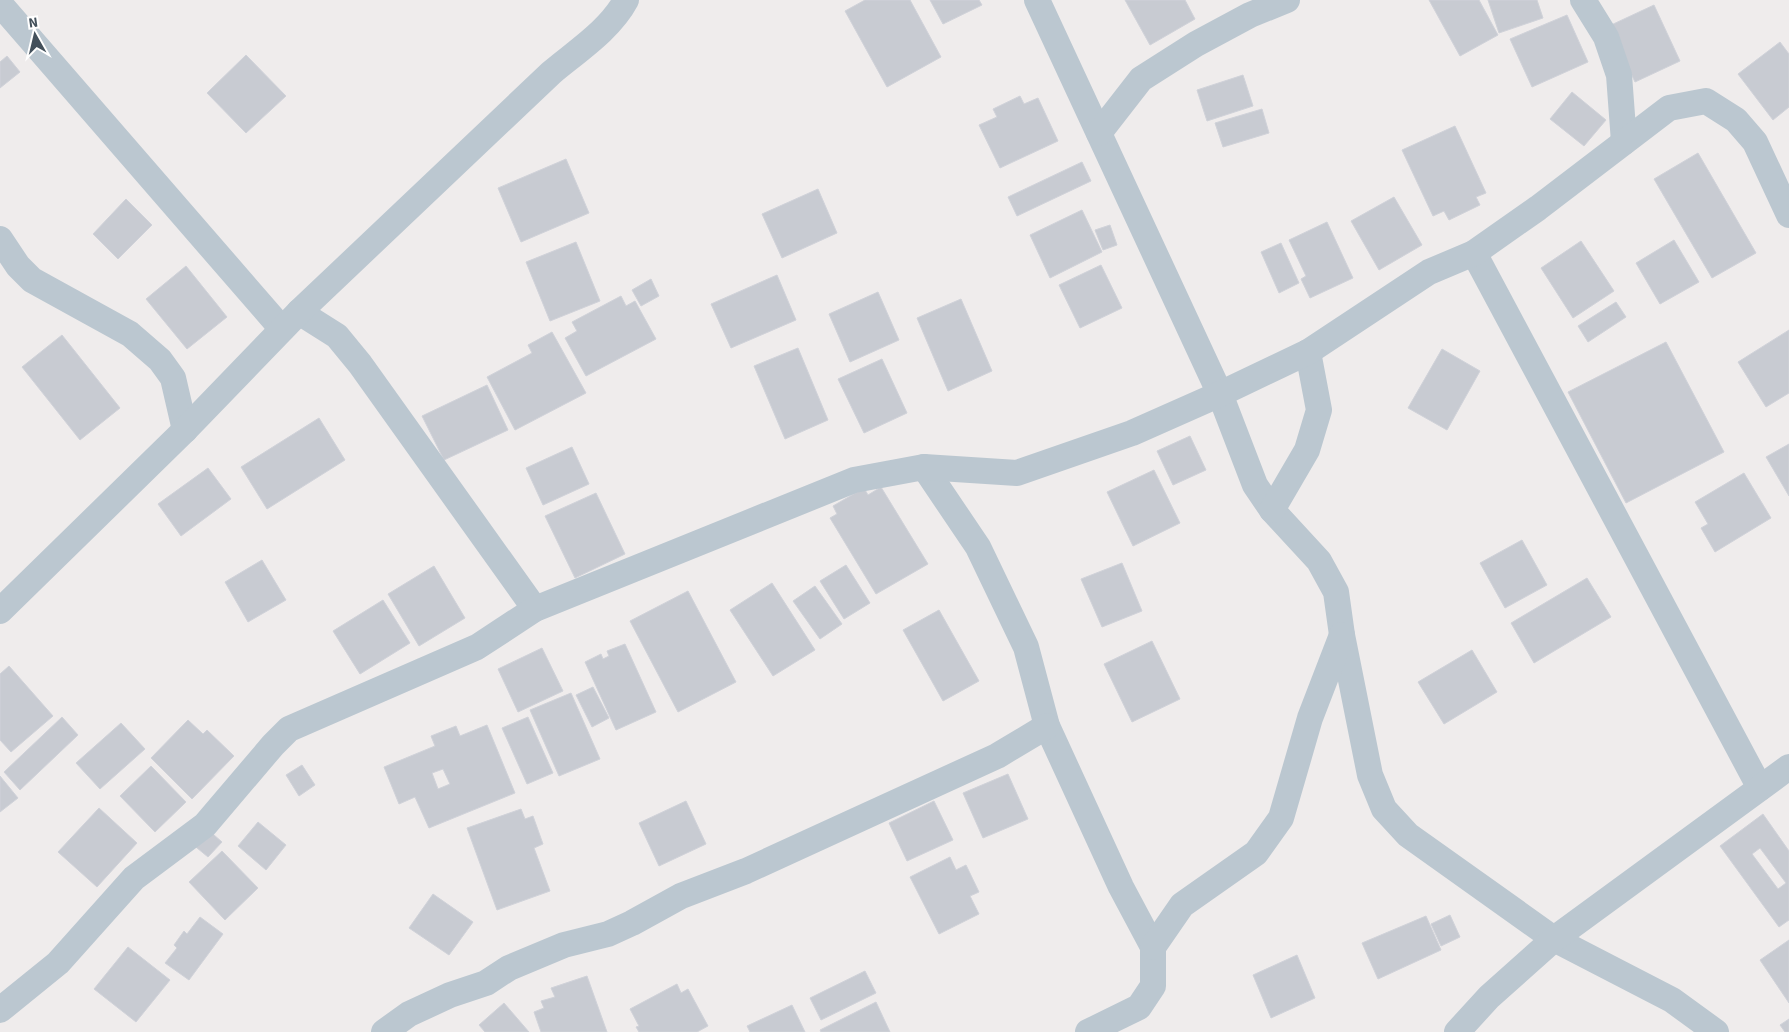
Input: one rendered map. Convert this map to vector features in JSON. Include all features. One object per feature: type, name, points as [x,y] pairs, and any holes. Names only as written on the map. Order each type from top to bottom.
[{"type":"street","points":[[0,611],[186,430],[290,320],[552,73],[596,37],[620,12],[626,0]]},
{"type":"street","points":[[1038,0],[1220,394],[1256,485],[1272,510],[1319,561],[1336,592],[1342,635],[1370,775],[1384,810],[1408,835],[1554,939],[1672,1000],[1716,1032]]},
{"type":"street","points":[[1099,133],[1142,79],[1196,44],[1250,15],[1287,0]]},
{"type":"street","points":[[1583,0],[1606,37],[1619,75],[1624,142]]},
{"type":"street","points":[[0,4],[290,320],[337,336],[360,364],[535,609]]},
{"type":"street","points":[[0,1010],[58,963],[134,878],[205,825],[273,745],[289,729],[477,647],[535,609],[854,480],[924,467],[1018,473],[1132,433],[1308,352],[1429,272],[1474,254],[1538,208],[1669,108],[1706,101],[1736,120],[1755,142],[1789,215]]},
{"type":"street","points":[[0,239],[18,266],[32,280],[130,334],[160,360],[173,378],[186,430]]},
{"type":"street","points":[[1474,254],[1760,788]]},
{"type":"street","points":[[1272,510],[1307,450],[1319,410],[1308,352]]},
{"type":"street","points":[[924,467],[978,547],[1026,647],[1047,726],[1121,887],[1153,947],[1153,986],[1139,1007],[1088,1032]]},
{"type":"street","points":[[1153,947],[1182,905],[1256,853],[1281,818],[1310,718],[1342,635]]},
{"type":"street","points":[[384,1032],[410,1014],[450,995],[486,983],[509,968],[564,945],[608,934],[681,896],[746,871],[997,756],[1047,726]]},
{"type":"street","points":[[1457,1032],[1489,997],[1554,939],[1789,767]]},
{"type":"building","points":[[865,0],[910,0],[941,57],[887,87],[845,11]]},
{"type":"building","points":[[930,0],[979,0],[982,5],[943,24]]},
{"type":"building","points":[[1125,0],[1185,0],[1195,19],[1150,45]]},
{"type":"building","points":[[1429,0],[1479,0],[1498,35],[1460,56]]},
{"type":"building","points":[[1488,0],[1537,0],[1543,18],[1499,33]]},
{"type":"building","points":[[1654,5],[1680,61],[1635,82],[1609,26]]},
{"type":"building","points":[[1567,15],[1588,62],[1532,87],[1510,39]]},
{"type":"building","points":[[1780,42],[1789,54],[1789,107],[1773,120],[1738,74]]},
{"type":"building","points":[[246,55],[286,96],[246,133],[207,93]]},
{"type":"building","points":[[7,56],[20,72],[0,88],[0,62]]},
{"type":"building","points":[[1243,75],[1253,106],[1207,121],[1197,90]]},
{"type":"building","points":[[1572,92],[1606,120],[1584,146],[1550,119]]},
{"type":"building","points":[[1020,96],[1024,104],[1038,98],[1058,141],[1000,168],[979,125],[997,117],[993,109]]},
{"type":"building","points":[[1262,109],[1269,133],[1223,147],[1215,123]]},
{"type":"building","points":[[1455,126],[1486,193],[1476,197],[1480,205],[1449,220],[1444,211],[1433,216],[1402,150]]},
{"type":"building","points":[[1698,153],[1756,253],[1712,278],[1654,179]]},
{"type":"building","points":[[566,159],[589,213],[521,242],[498,188]]},
{"type":"building","points":[[1082,162],[1091,181],[1017,216],[1008,197]]},
{"type":"building","points":[[818,189],[837,233],[782,258],[762,214]]},
{"type":"building","points":[[1394,197],[1422,245],[1379,270],[1351,221]]},
{"type":"building","points":[[126,199],[152,225],[118,259],[93,234]]},
{"type":"building","points":[[1082,210],[1102,252],[1050,278],[1030,235]]},
{"type":"building","points":[[1327,222],[1353,278],[1310,298],[1301,279],[1306,276],[1289,240]]},
{"type":"building","points":[[1110,225],[1117,245],[1103,250],[1095,230]]},
{"type":"building","points":[[1674,240],[1699,282],[1660,304],[1636,263]]},
{"type":"building","points":[[1581,241],[1614,291],[1573,318],[1541,268]]},
{"type":"building","points":[[576,242],[600,301],[550,321],[526,262]]},
{"type":"building","points":[[1281,243],[1299,283],[1279,293],[1261,252]]},
{"type":"building","points":[[1101,265],[1122,308],[1080,328],[1059,285]]},
{"type":"building","points":[[186,266],[227,317],[187,349],[146,299]]},
{"type":"building","points":[[777,275],[796,320],[731,348],[711,304]]},
{"type":"building","points":[[651,279],[659,296],[641,306],[632,290]]},
{"type":"building","points":[[878,292],[899,340],[850,362],[829,314]]},
{"type":"building","points":[[621,296],[626,306],[635,301],[656,339],[586,376],[565,338],[577,331],[572,322]]},
{"type":"building","points":[[961,299],[992,371],[948,391],[917,318]]},
{"type":"building","points":[[1616,302],[1626,317],[1588,342],[1578,326]]},
{"type":"building","points":[[1789,330],[1789,393],[1766,407],[1738,362]]},
{"type":"building","points":[[552,332],[586,393],[515,430],[487,377],[532,353],[528,345]]},
{"type":"building","points":[[62,335],[120,408],[80,440],[22,367]]},
{"type":"building","points":[[1666,342],[1724,452],[1626,503],[1568,392]]},
{"type":"building","points":[[798,348],[828,420],[785,439],[754,366]]},
{"type":"building","points":[[1442,349],[1480,371],[1447,430],[1408,408]]},
{"type":"building","points":[[882,359],[907,413],[864,433],[838,379]]},
{"type":"building","points":[[487,385],[508,430],[444,460],[422,416]]},
{"type":"building","points":[[319,418],[345,460],[267,509],[241,467]]},
{"type":"building","points":[[1190,436],[1206,470],[1173,485],[1157,451]]},
{"type":"building","points":[[1789,444],[1789,496],[1766,457]]},
{"type":"building","points":[[572,447],[589,484],[543,505],[526,468]]},
{"type":"building","points":[[208,468],[231,499],[181,536],[158,504]]},
{"type":"building","points":[[1154,470],[1180,523],[1133,546],[1107,492]]},
{"type":"building","points":[[1744,473],[1771,518],[1715,552],[1701,528],[1708,524],[1695,502]]},
{"type":"building","points":[[881,487],[928,564],[876,594],[830,518],[837,514],[833,506],[864,488],[868,495]]},
{"type":"building","points":[[596,493],[625,554],[575,578],[545,516]]},
{"type":"building","points":[[1522,540],[1547,585],[1505,608],[1480,563]]},
{"type":"building","points":[[262,560],[286,600],[248,622],[225,582]]},
{"type":"building","points":[[1122,563],[1142,611],[1102,627],[1081,579]]},
{"type":"building","points":[[846,565],[870,603],[844,619],[820,581]]},
{"type":"building","points":[[434,566],[465,618],[419,646],[388,594]]},
{"type":"building","points":[[1587,578],[1611,617],[1534,663],[1511,623]]},
{"type":"building","points":[[772,583],[815,650],[773,676],[730,610]]},
{"type":"building","points":[[815,586],[842,624],[820,639],[793,601]]},
{"type":"building","points":[[688,591],[736,682],[678,712],[630,621]]},
{"type":"building","points":[[383,600],[410,643],[360,674],[333,631]]},
{"type":"building","points":[[939,610],[979,681],[943,701],[903,630]]},
{"type":"building","points":[[1152,641],[1180,699],[1132,722],[1104,664]]},
{"type":"building","points":[[625,644],[656,712],[616,730],[585,662],[601,654],[603,659],[609,656],[607,651]]},
{"type":"building","points":[[542,648],[563,691],[518,712],[498,669]]},
{"type":"building","points":[[1472,650],[1497,692],[1444,724],[1418,682]]},
{"type":"building","points":[[9,666],[53,716],[11,752],[0,740],[0,674]]},
{"type":"building","points":[[593,687],[609,718],[592,727],[576,695]]},
{"type":"building","points":[[571,693],[600,759],[559,776],[530,710]]},
{"type":"building","points":[[62,717],[78,735],[20,790],[4,772]]},
{"type":"building","points":[[528,717],[553,773],[527,784],[502,728]]},
{"type":"building","points":[[188,720],[203,734],[207,730],[234,756],[192,799],[151,758]]},
{"type":"building","points":[[121,723],[145,749],[100,789],[76,763]]},
{"type":"building","points":[[487,725],[515,793],[429,828],[415,797],[399,804],[384,767],[435,746],[431,736],[456,726],[460,736]],"holes":[[[443,769],[450,784],[438,789],[432,773]]]},
{"type":"building","points":[[302,765],[315,785],[299,796],[286,775]]},
{"type":"building","points":[[151,766],[186,802],[155,832],[120,796]]},
{"type":"building","points":[[1008,774],[1028,819],[983,838],[963,793]]},
{"type":"building","points":[[0,776],[18,798],[0,812]]},
{"type":"building","points":[[686,801],[706,844],[659,866],[639,823]]},
{"type":"building","points":[[934,801],[953,840],[907,861],[889,823]]},
{"type":"building","points":[[99,808],[137,843],[97,887],[58,852]]},
{"type":"building","points":[[521,809],[525,819],[533,816],[543,844],[534,848],[550,891],[497,910],[467,828]]},
{"type":"building","points":[[1763,814],[1789,851],[1789,920],[1779,927],[1720,846]],"holes":[[[1760,848],[1786,883],[1778,889],[1752,854]]]},
{"type":"building","points":[[258,822],[286,845],[266,870],[238,846]]},
{"type":"building","points":[[205,827],[222,842],[208,857],[191,843]]},
{"type":"building","points":[[222,851],[258,888],[225,920],[189,882]]},
{"type":"building","points":[[950,857],[956,870],[966,865],[979,892],[970,896],[979,914],[939,934],[910,877]]},
{"type":"building","points":[[433,894],[473,922],[449,955],[409,928]]},
{"type":"building","points":[[1450,915],[1460,937],[1441,946],[1431,924]]},
{"type":"building","points":[[1426,916],[1441,950],[1378,979],[1362,943]]},
{"type":"building","points":[[200,917],[223,934],[189,980],[165,963],[177,948],[174,945],[184,931],[187,934]]},
{"type":"building","points":[[1789,940],[1789,1003],[1760,960]]},
{"type":"building","points":[[128,947],[170,980],[136,1022],[94,989]]},
{"type":"building","points":[[1297,955],[1315,998],[1271,1018],[1253,975]]},
{"type":"building","points":[[865,971],[876,993],[821,1020],[810,998]]},
{"type":"building","points":[[587,976],[607,1032],[541,1032],[534,1012],[544,1008],[541,1001],[555,997],[551,988]]},
{"type":"building","points":[[677,984],[681,993],[688,989],[708,1026],[697,1032],[639,1032],[636,1027],[639,1026],[630,1009]]},
{"type":"building","points":[[876,1002],[890,1032],[821,1032],[820,1030]]},
{"type":"building","points":[[504,1003],[529,1032],[485,1032],[479,1025]]},
{"type":"building","points":[[792,1005],[805,1032],[750,1032],[747,1026]]},
{"type":"building","points":[[1789,1019],[1789,1032],[1785,1032],[1780,1025]]}]
